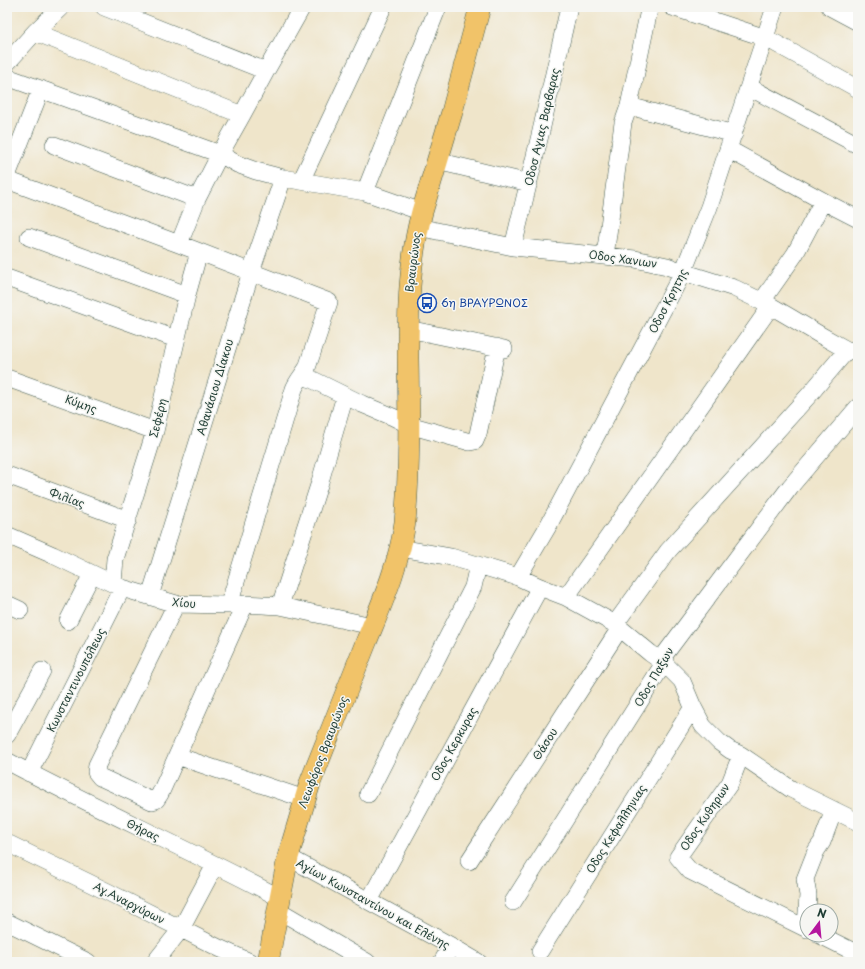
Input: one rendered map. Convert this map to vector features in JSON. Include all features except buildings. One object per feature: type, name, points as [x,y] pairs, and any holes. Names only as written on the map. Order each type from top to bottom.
[{"type":"main road","name":"Βραυρώνος","points":[[400,548],[404,523],[407,483],[408,329],[411,275],[420,220],[452,112],[480,7]]},
{"type":"main road","name":"Λεωφόρος Βραυρώνος","points":[[268,962],[288,857],[310,783],[388,586],[400,548]]},
{"type":"street","points":[[7,63],[35,32],[61,7]]},
{"type":"street","points":[[104,7],[266,71]]},
{"type":"street","points":[[180,244],[197,199],[220,154],[302,7]]},
{"type":"street","points":[[301,181],[383,7]]},
{"type":"street","points":[[365,192],[438,7]]},
{"type":"street","name":"Οδοσ Αγιας Βαρβαρας","points":[[514,247],[569,7]]},
{"type":"street","points":[[605,256],[623,123],[649,10],[651,7]]},
{"type":"street","points":[[672,7],[766,38],[858,89]]},
{"type":"street","name":"Οδοσ Κρητης","points":[[518,577],[547,528],[683,272],[709,207],[776,7]]},
{"type":"street","points":[[830,7],[858,22]]},
{"type":"street","points":[[35,32],[242,115]]},
{"type":"street","name":"Οδος Χανιων","points":[[7,76],[220,154],[237,164],[256,171],[283,178],[365,192],[420,220],[514,247],[635,259],[667,266],[734,288],[766,304],[822,336],[852,350]]},
{"type":"street","points":[[749,87],[858,145]]},
{"type":"street","points":[[7,176],[41,89]]},
{"type":"street","points":[[628,106],[731,142],[823,201],[858,219]]},
{"type":"street","points":[[54,145],[197,199]]},
{"type":"street","points":[[437,161],[529,183]]},
{"type":"street","name":"Αθανάσιου Δίακου","points":[[150,596],[251,272],[283,178]]},
{"type":"street","points":[[7,180],[180,244],[329,302],[307,368],[294,389],[237,604],[177,756],[160,794],[156,800],[152,801],[100,776],[96,772],[97,765],[176,604]]},
{"type":"street","points":[[566,597],[766,304],[823,201]]},
{"type":"street","points":[[29,237],[186,295]]},
{"type":"street","name":"Σεφέρη","points":[[117,586],[115,559],[155,431],[186,295],[199,252]]},
{"type":"street","points":[[7,278],[176,339]]},
{"type":"street","points":[[303,375],[408,425],[470,442],[476,441],[500,348],[408,329]]},
{"type":"street","name":"Θάσου","points":[[469,861],[618,626],[668,551],[810,394],[852,350]]},
{"type":"street","name":"Κύμης","points":[[7,378],[155,431]]},
{"type":"street","points":[[280,606],[346,396]]},
{"type":"street","name":"Οδος Παξων","points":[[513,902],[664,663],[665,654],[790,487],[858,408]]},
{"type":"street","name":"Φιλίας","points":[[7,475],[128,520]]},
{"type":"street","name":"Χίου","points":[[7,535],[53,555],[117,586],[176,604],[280,606],[372,626]]},
{"type":"street","points":[[400,548],[451,557],[518,577],[566,597],[618,626],[664,663],[682,682],[703,726],[719,742],[791,789],[858,822]]},
{"type":"street","points":[[368,794],[473,587],[478,565]]},
{"type":"street","points":[[68,621],[92,574]]},
{"type":"street","name":"Κωνσταντινουπόλεως","points":[[29,773],[117,586]]},
{"type":"street","name":"Οδος Κερκυρας","points":[[369,901],[540,587]]},
{"type":"street","points":[[7,735],[42,671]]},
{"type":"street","name":"Οδος Κεφαλληνιας","points":[[540,951],[693,707]]},
{"type":"street","name":"Οδος Κυθηρων","points":[[741,755],[730,783],[678,857],[690,871],[799,925]]},
{"type":"street","points":[[177,756],[305,799]]},
{"type":"street","name":"Θήρας","points":[[7,761],[87,803],[215,865],[279,904],[367,962]]},
{"type":"street","points":[[809,903],[805,879],[816,851],[822,842],[834,810]]},
{"type":"street","name":"Αγ.Αναργύρων","points":[[10,850],[108,892],[250,962]]},
{"type":"street","name":"Αγίων Κωνσταντίνου και Ελένης","points":[[288,857],[478,962]]},
{"type":"street","points":[[155,962],[181,929],[215,865]]},
{"type":"street","points":[[7,922],[88,962]]},
{"type":"street","points":[[836,943],[858,954]]},
{"type":"street","points":[[442,962],[451,946]]},
{"type":"place","name":"6η ΒΡΑΥΡΩΝΟΣ","points":[[427,303]]}]
